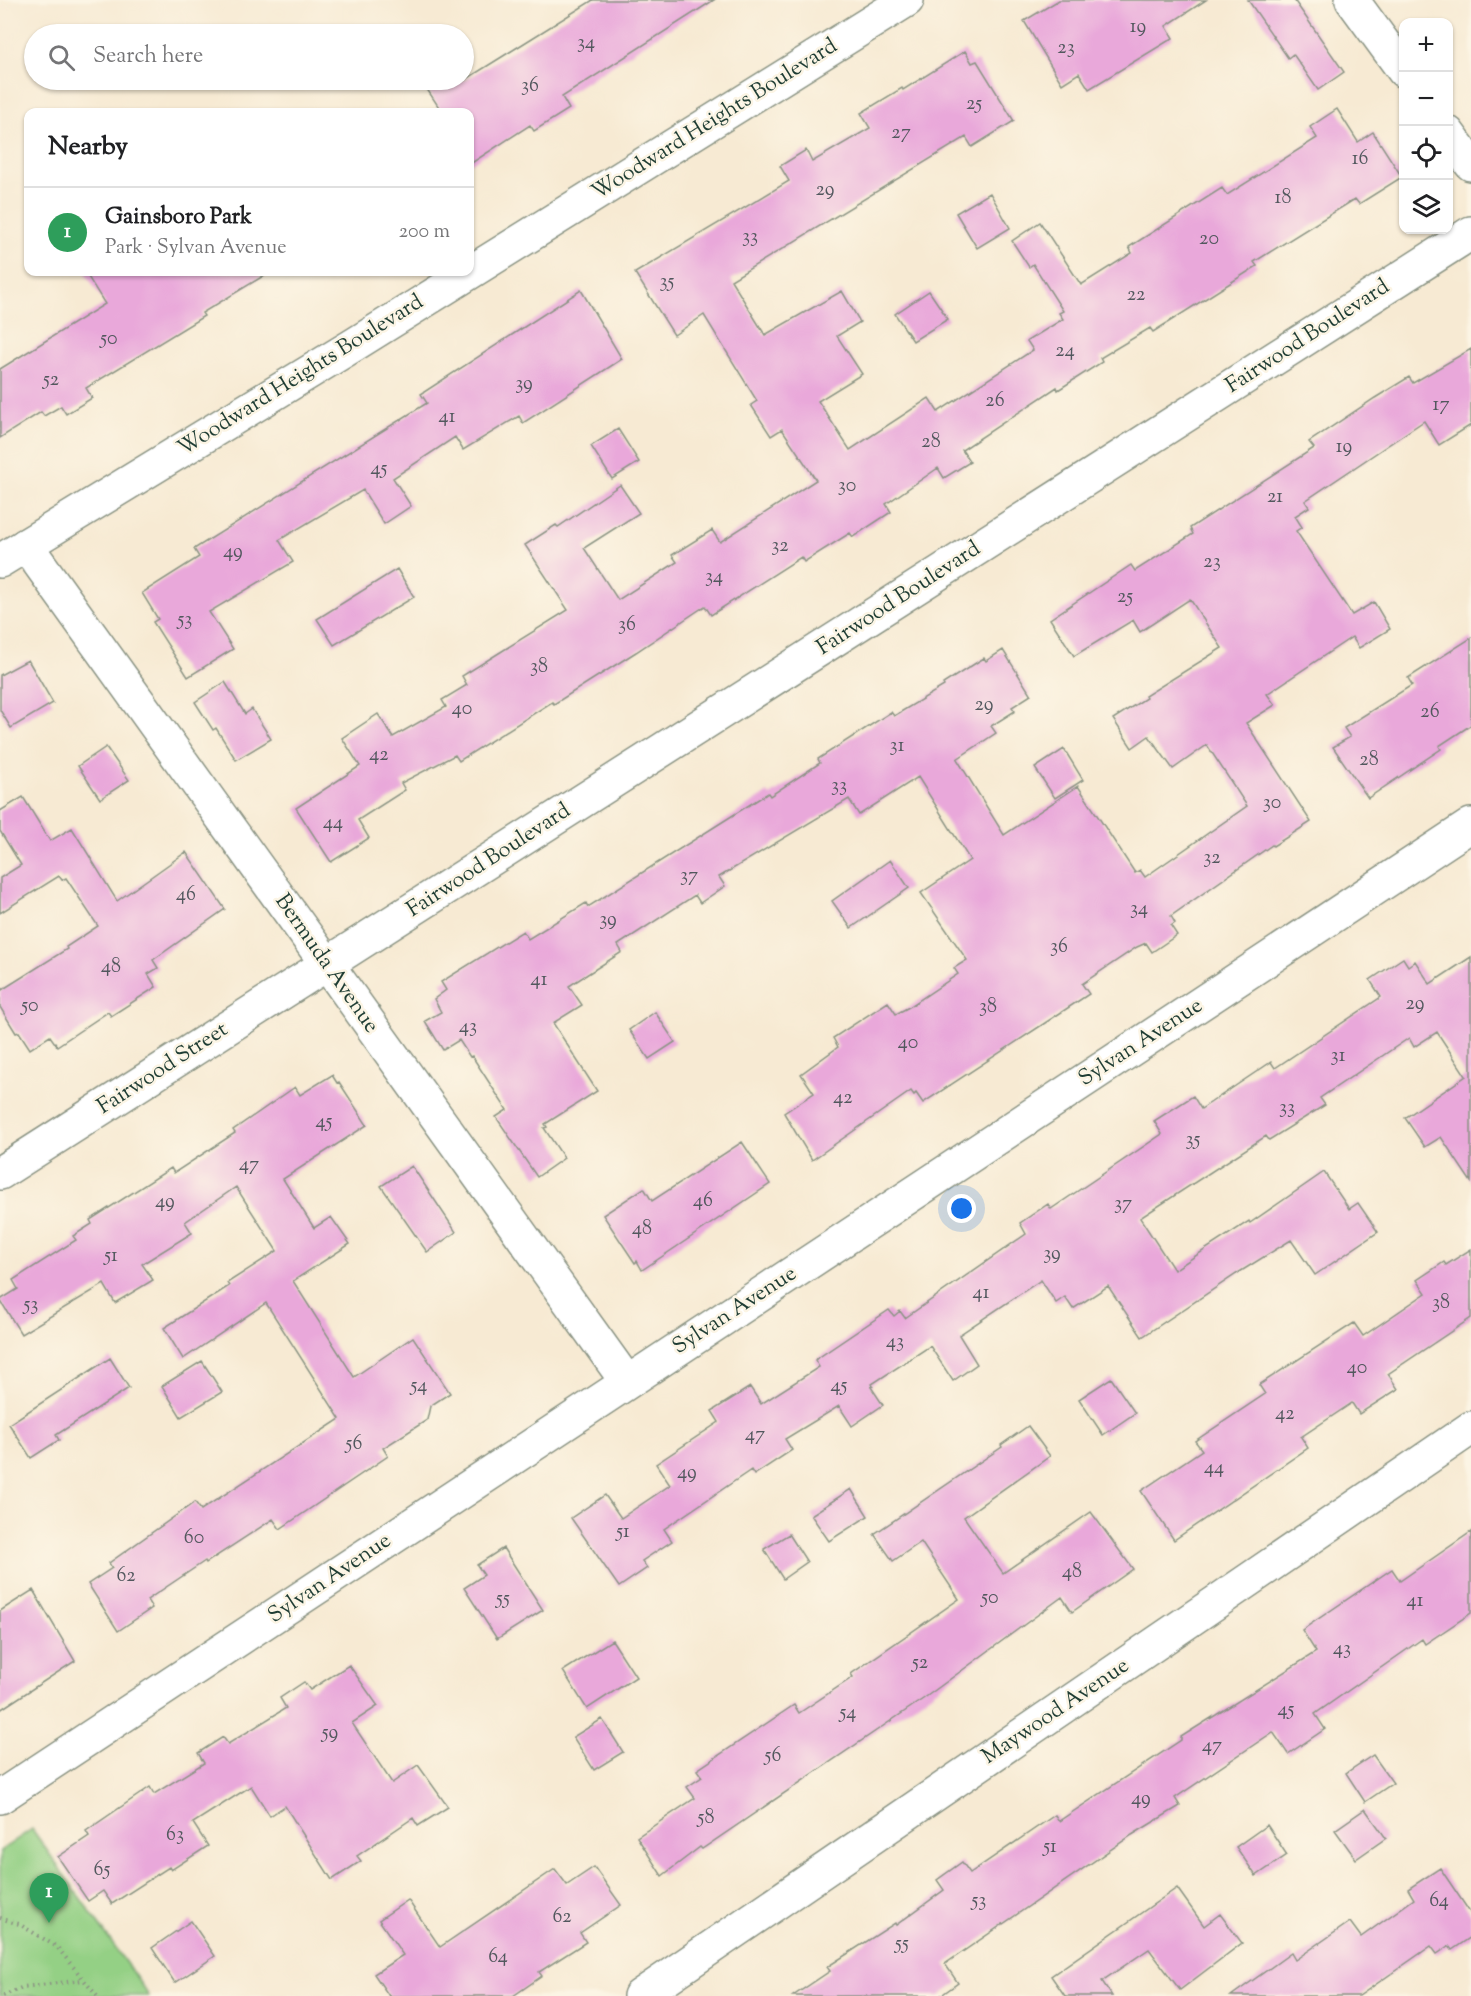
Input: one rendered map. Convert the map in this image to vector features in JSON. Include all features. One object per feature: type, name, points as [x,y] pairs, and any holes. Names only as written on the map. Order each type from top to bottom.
[{"type":"street","name":"Woodward Heights Boulevard","points":[[474,270],[907,0]]},
{"type":"street","points":[[1352,0],[1399,64]]},
{"type":"street","points":[[1453,139],[1471,164]]},
{"type":"street","name":"Fairwood Boulevard","points":[[327,965],[1471,233]]},
{"type":"street","name":"Woodward Heights Boulevard","points":[[13,553],[464,276]]},
{"type":"street","name":"Bermuda Avenue","points":[[13,553],[327,965],[627,1382]]},
{"type":"street","name":"Sylvan Avenue","points":[[0,1797],[1471,825]]},
{"type":"street","name":"Fairwood Street","points":[[0,1173],[327,965]]},
{"type":"street","name":"Maywood Avenue","points":[[640,1996],[1471,1428]]},
{"type":"path","points":[[0,1918],[19,1924],[57,1947],[97,1996]]},
{"type":"path","points":[[3,1996],[23,1987],[84,1980]]},
{"type":"green space","points":[[32,1829],[149,1996],[0,1996],[0,1851]]},
{"type":"building","points":[[593,0],[714,0],[562,97],[569,109],[534,131],[530,125],[474,161],[474,108],[439,108],[428,90],[474,90],[474,74]]},
{"type":"building","points":[[1059,0],[1206,0],[1166,26],[1173,38],[1089,89],[1079,73],[1062,84],[1024,21]]},
{"type":"building","points":[[1248,0],[1294,0],[1344,72],[1318,90],[1293,54],[1288,58]]},
{"type":"building","points":[[965,51],[972,63],[977,61],[1014,121],[972,147],[966,137],[731,280],[765,335],[842,291],[860,322],[837,336],[862,374],[818,401],[850,450],[929,398],[938,412],[1033,350],[1027,341],[1063,319],[1059,313],[1063,311],[1033,264],[1029,267],[1012,241],[1040,222],[1081,285],[1132,253],[1129,247],[1222,188],[1227,195],[1317,138],[1310,127],[1337,109],[1358,142],[1373,132],[1399,172],[1399,179],[1359,204],[1355,199],[1254,262],[1257,266],[1153,332],[1150,328],[1100,358],[1102,362],[1058,390],[1057,387],[962,450],[970,462],[944,478],[938,468],[886,504],[891,512],[853,537],[850,533],[804,562],[801,557],[711,615],[705,606],[554,704],[552,702],[459,761],[455,755],[401,783],[405,790],[358,820],[369,838],[331,862],[296,808],[360,766],[342,738],[378,714],[393,737],[446,707],[442,700],[467,685],[462,676],[568,610],[525,545],[556,525],[558,527],[620,485],[639,513],[584,548],[618,600],[677,562],[672,555],[712,530],[720,542],[816,480],[782,429],[771,436],[751,405],[757,401],[704,315],[674,335],[635,273],[789,181],[780,166],[806,150],[812,162],[870,128],[861,113],[902,88],[903,90]]},
{"type":"building","points":[[990,193],[1010,228],[977,248],[956,213]]},
{"type":"building","points":[[88,276],[263,276],[202,313],[204,316],[86,388],[92,398],[66,414],[61,406],[44,416],[41,412],[0,438],[0,369],[105,304]]},
{"type":"building","points":[[581,290],[622,359],[523,423],[519,416],[463,450],[455,437],[393,478],[411,506],[384,524],[363,490],[279,540],[293,562],[209,612],[233,649],[188,677],[153,622],[158,619],[142,593],[199,557],[194,549],[427,403],[421,394]]},
{"type":"building","points":[[929,291],[948,319],[913,341],[895,314]]},
{"type":"building","points":[[1471,349],[1471,425],[1439,445],[1424,421],[1305,501],[1309,507],[1295,516],[1302,527],[1296,531],[1352,615],[1374,602],[1390,629],[1359,648],[1352,637],[1267,694],[1275,705],[1246,723],[1311,822],[1272,845],[1171,916],[1175,923],[1171,926],[1177,935],[1152,952],[1146,943],[1137,947],[1082,984],[1089,994],[923,1103],[916,1093],[914,1095],[911,1091],[812,1160],[784,1113],[814,1093],[801,1074],[838,1047],[833,1038],[888,1002],[896,1014],[909,1007],[958,974],[954,968],[967,960],[921,893],[970,860],[918,777],[859,815],[849,799],[719,877],[725,886],[700,903],[695,895],[618,945],[622,952],[569,986],[582,1005],[553,1023],[597,1091],[545,1124],[547,1127],[544,1128],[564,1158],[537,1177],[496,1117],[507,1110],[472,1056],[470,1057],[459,1040],[443,1050],[425,1021],[441,1012],[434,999],[446,990],[441,982],[523,931],[528,939],[586,903],[588,907],[768,793],[770,796],[820,763],[818,759],[891,712],[894,716],[944,686],[943,684],[979,661],[984,658],[986,661],[1003,650],[1031,695],[1012,707],[1015,711],[991,726],[996,733],[957,759],[1004,835],[1078,786],[1135,873],[1140,870],[1145,877],[1247,806],[1207,745],[1173,769],[1149,736],[1132,748],[1113,719],[1146,698],[1145,696],[1222,648],[1190,599],[1140,632],[1133,620],[1074,656],[1050,619],[1131,565],[1135,571],[1193,534],[1190,528],[1314,448],[1309,442],[1375,398],[1409,377],[1413,383]]},
{"type":"building","points":[[618,429],[639,462],[612,479],[591,446]]},
{"type":"building","points":[[397,569],[414,597],[334,645],[317,619]]},
{"type":"building","points":[[1471,638],[1471,725],[1439,746],[1441,749],[1368,798],[1333,747],[1350,737],[1344,728],[1412,685],[1408,678]]},
{"type":"building","points":[[28,660],[53,703],[11,728],[0,710],[0,675]]},
{"type":"building","points":[[225,682],[245,714],[252,709],[271,739],[236,760],[216,728],[213,730],[195,702]]},
{"type":"building","points":[[106,747],[129,780],[100,799],[78,766]]},
{"type":"building","points":[[1064,749],[1083,780],[1055,798],[1035,768]]},
{"type":"building","points":[[23,797],[50,841],[72,828],[117,901],[186,852],[225,909],[153,960],[158,968],[148,974],[156,987],[111,1016],[108,1012],[57,1046],[50,1036],[30,1049],[19,1032],[16,1033],[0,1007],[0,991],[67,949],[66,947],[98,926],[66,878],[62,880],[59,876],[0,913],[0,878],[21,865],[0,831],[0,811]]},
{"type":"building","points":[[890,860],[909,888],[851,928],[832,901]]},
{"type":"building","points":[[1471,957],[1471,1182],[1441,1137],[1425,1147],[1405,1118],[1466,1076],[1437,1032],[1414,1047],[1409,1038],[1320,1098],[1325,1105],[1269,1140],[1266,1136],[1140,1218],[1174,1270],[1249,1221],[1250,1223],[1324,1172],[1349,1209],[1358,1203],[1378,1232],[1315,1275],[1291,1240],[1142,1337],[1108,1286],[1073,1309],[1065,1297],[1056,1303],[1041,1280],[959,1335],[977,1364],[953,1381],[930,1346],[872,1384],[871,1387],[883,1405],[852,1426],[839,1406],[785,1439],[792,1450],[754,1475],[751,1470],[664,1529],[672,1541],[642,1561],[647,1568],[619,1587],[571,1518],[605,1495],[621,1518],[670,1485],[656,1464],[719,1422],[712,1411],[750,1387],[761,1404],[819,1367],[815,1360],[889,1310],[894,1316],[900,1311],[905,1318],[1026,1234],[1020,1223],[1048,1204],[1051,1209],[1162,1134],[1154,1121],[1193,1096],[1201,1109],[1271,1062],[1275,1068],[1381,997],[1370,980],[1403,958],[1408,966],[1415,961],[1430,984]]},
{"type":"building","points":[[655,1012],[675,1042],[649,1059],[629,1030]]},
{"type":"building","points":[[332,1075],[367,1125],[283,1179],[314,1228],[331,1217],[350,1244],[293,1281],[354,1377],[413,1337],[450,1393],[430,1406],[427,1420],[383,1448],[388,1456],[280,1529],[273,1519],[206,1563],[205,1561],[147,1600],[152,1608],[118,1631],[88,1584],[112,1568],[109,1563],[195,1502],[201,1510],[340,1419],[266,1303],[183,1359],[164,1328],[229,1286],[227,1283],[277,1251],[236,1187],[185,1222],[192,1233],[142,1264],[153,1280],[115,1303],[104,1284],[21,1334],[0,1300],[18,1289],[13,1280],[76,1240],[73,1236],[92,1224],[90,1220],[171,1168],[174,1173],[235,1133],[233,1130],[295,1087],[300,1095]]},
{"type":"building","points":[[742,1142],[770,1184],[642,1270],[603,1215],[644,1188],[652,1201]]},
{"type":"building","points":[[412,1166],[456,1232],[427,1252],[381,1186]]},
{"type":"building","points":[[1471,1249],[1471,1318],[1388,1374],[1398,1389],[1359,1414],[1352,1403],[1301,1437],[1308,1448],[1174,1540],[1141,1491],[1202,1450],[1195,1441],[1265,1394],[1259,1385],[1354,1323],[1363,1336],[1426,1293],[1417,1280],[1444,1262],[1446,1265]]},
{"type":"building","points":[[110,1358],[129,1388],[56,1435],[59,1440],[31,1458],[9,1424]]},
{"type":"building","points":[[202,1361],[222,1392],[181,1417],[162,1386]]},
{"type":"building","points":[[1111,1378],[1135,1413],[1103,1435],[1079,1399]]},
{"type":"building","points":[[1028,1426],[1050,1456],[964,1517],[1003,1573],[1091,1512],[1133,1569],[1072,1612],[1062,1597],[923,1699],[702,1849],[700,1847],[662,1876],[637,1837],[695,1798],[687,1787],[702,1777],[697,1770],[794,1705],[799,1713],[853,1677],[851,1674],[959,1599],[921,1542],[893,1561],[874,1534],[1002,1447],[1001,1445]]},
{"type":"building","points":[[851,1489],[868,1516],[829,1541],[811,1515]]},
{"type":"building","points":[[1471,1532],[1471,1613],[1425,1644],[1422,1639],[1315,1714],[1325,1729],[1288,1754],[1273,1732],[1175,1798],[1180,1806],[1132,1835],[945,1964],[958,1983],[940,1996],[793,1996],[830,1971],[827,1967],[895,1923],[896,1925],[944,1890],[937,1880],[962,1862],[970,1873],[1055,1815],[1059,1821],[1181,1740],[1181,1737],[1316,1652],[1302,1630],[1392,1569],[1400,1581]]},
{"type":"building","points":[[789,1534],[807,1562],[783,1579],[764,1549]]},
{"type":"building","points":[[503,1548],[543,1610],[497,1639],[464,1588],[484,1575],[477,1565]]},
{"type":"building","points":[[33,1590],[75,1661],[0,1710],[0,1611]]},
{"type":"building","points":[[612,1640],[636,1677],[587,1709],[563,1671]]},
{"type":"building","points":[[349,1665],[378,1706],[352,1723],[392,1783],[418,1765],[448,1807],[418,1826],[413,1818],[357,1856],[361,1861],[332,1880],[285,1806],[270,1816],[251,1786],[193,1823],[208,1846],[171,1870],[169,1867],[112,1904],[103,1891],[88,1901],[58,1857],[89,1836],[86,1831],[150,1787],[154,1794],[204,1763],[198,1753],[223,1737],[228,1744],[286,1708],[280,1698],[304,1682],[310,1690]]},
{"type":"building","points":[[602,1719],[623,1752],[594,1770],[573,1737]]},
{"type":"building","points":[[1373,1755],[1393,1783],[1365,1802],[1346,1773]]},
{"type":"building","points":[[1365,1809],[1386,1838],[1356,1859],[1335,1830]]},
{"type":"building","points":[[1267,1825],[1287,1855],[1256,1876],[1236,1847]]},
{"type":"building","points":[[594,1867],[621,1905],[580,1933],[586,1942],[539,1972],[542,1976],[513,1996],[389,1996],[374,1974],[403,1955],[379,1920],[408,1900],[440,1947],[555,1869],[567,1885]]},
{"type":"building","points":[[1440,1868],[1471,1914],[1471,1937],[1452,1950],[1449,1946],[1437,1954],[1431,1946],[1359,1996],[1231,1996],[1291,1953],[1295,1960],[1350,1922],[1361,1937],[1414,1899],[1408,1889]]},
{"type":"building","points":[[1177,1888],[1204,1926],[1220,1914],[1242,1943],[1180,1990],[1149,1949],[1102,1981],[1112,1996],[1065,1996],[1051,1976]]},
{"type":"building","points":[[191,1921],[215,1956],[175,1983],[152,1948]]},
{"type":"place","name":"Gainsboro Park","points":[[49,1923]]}]
